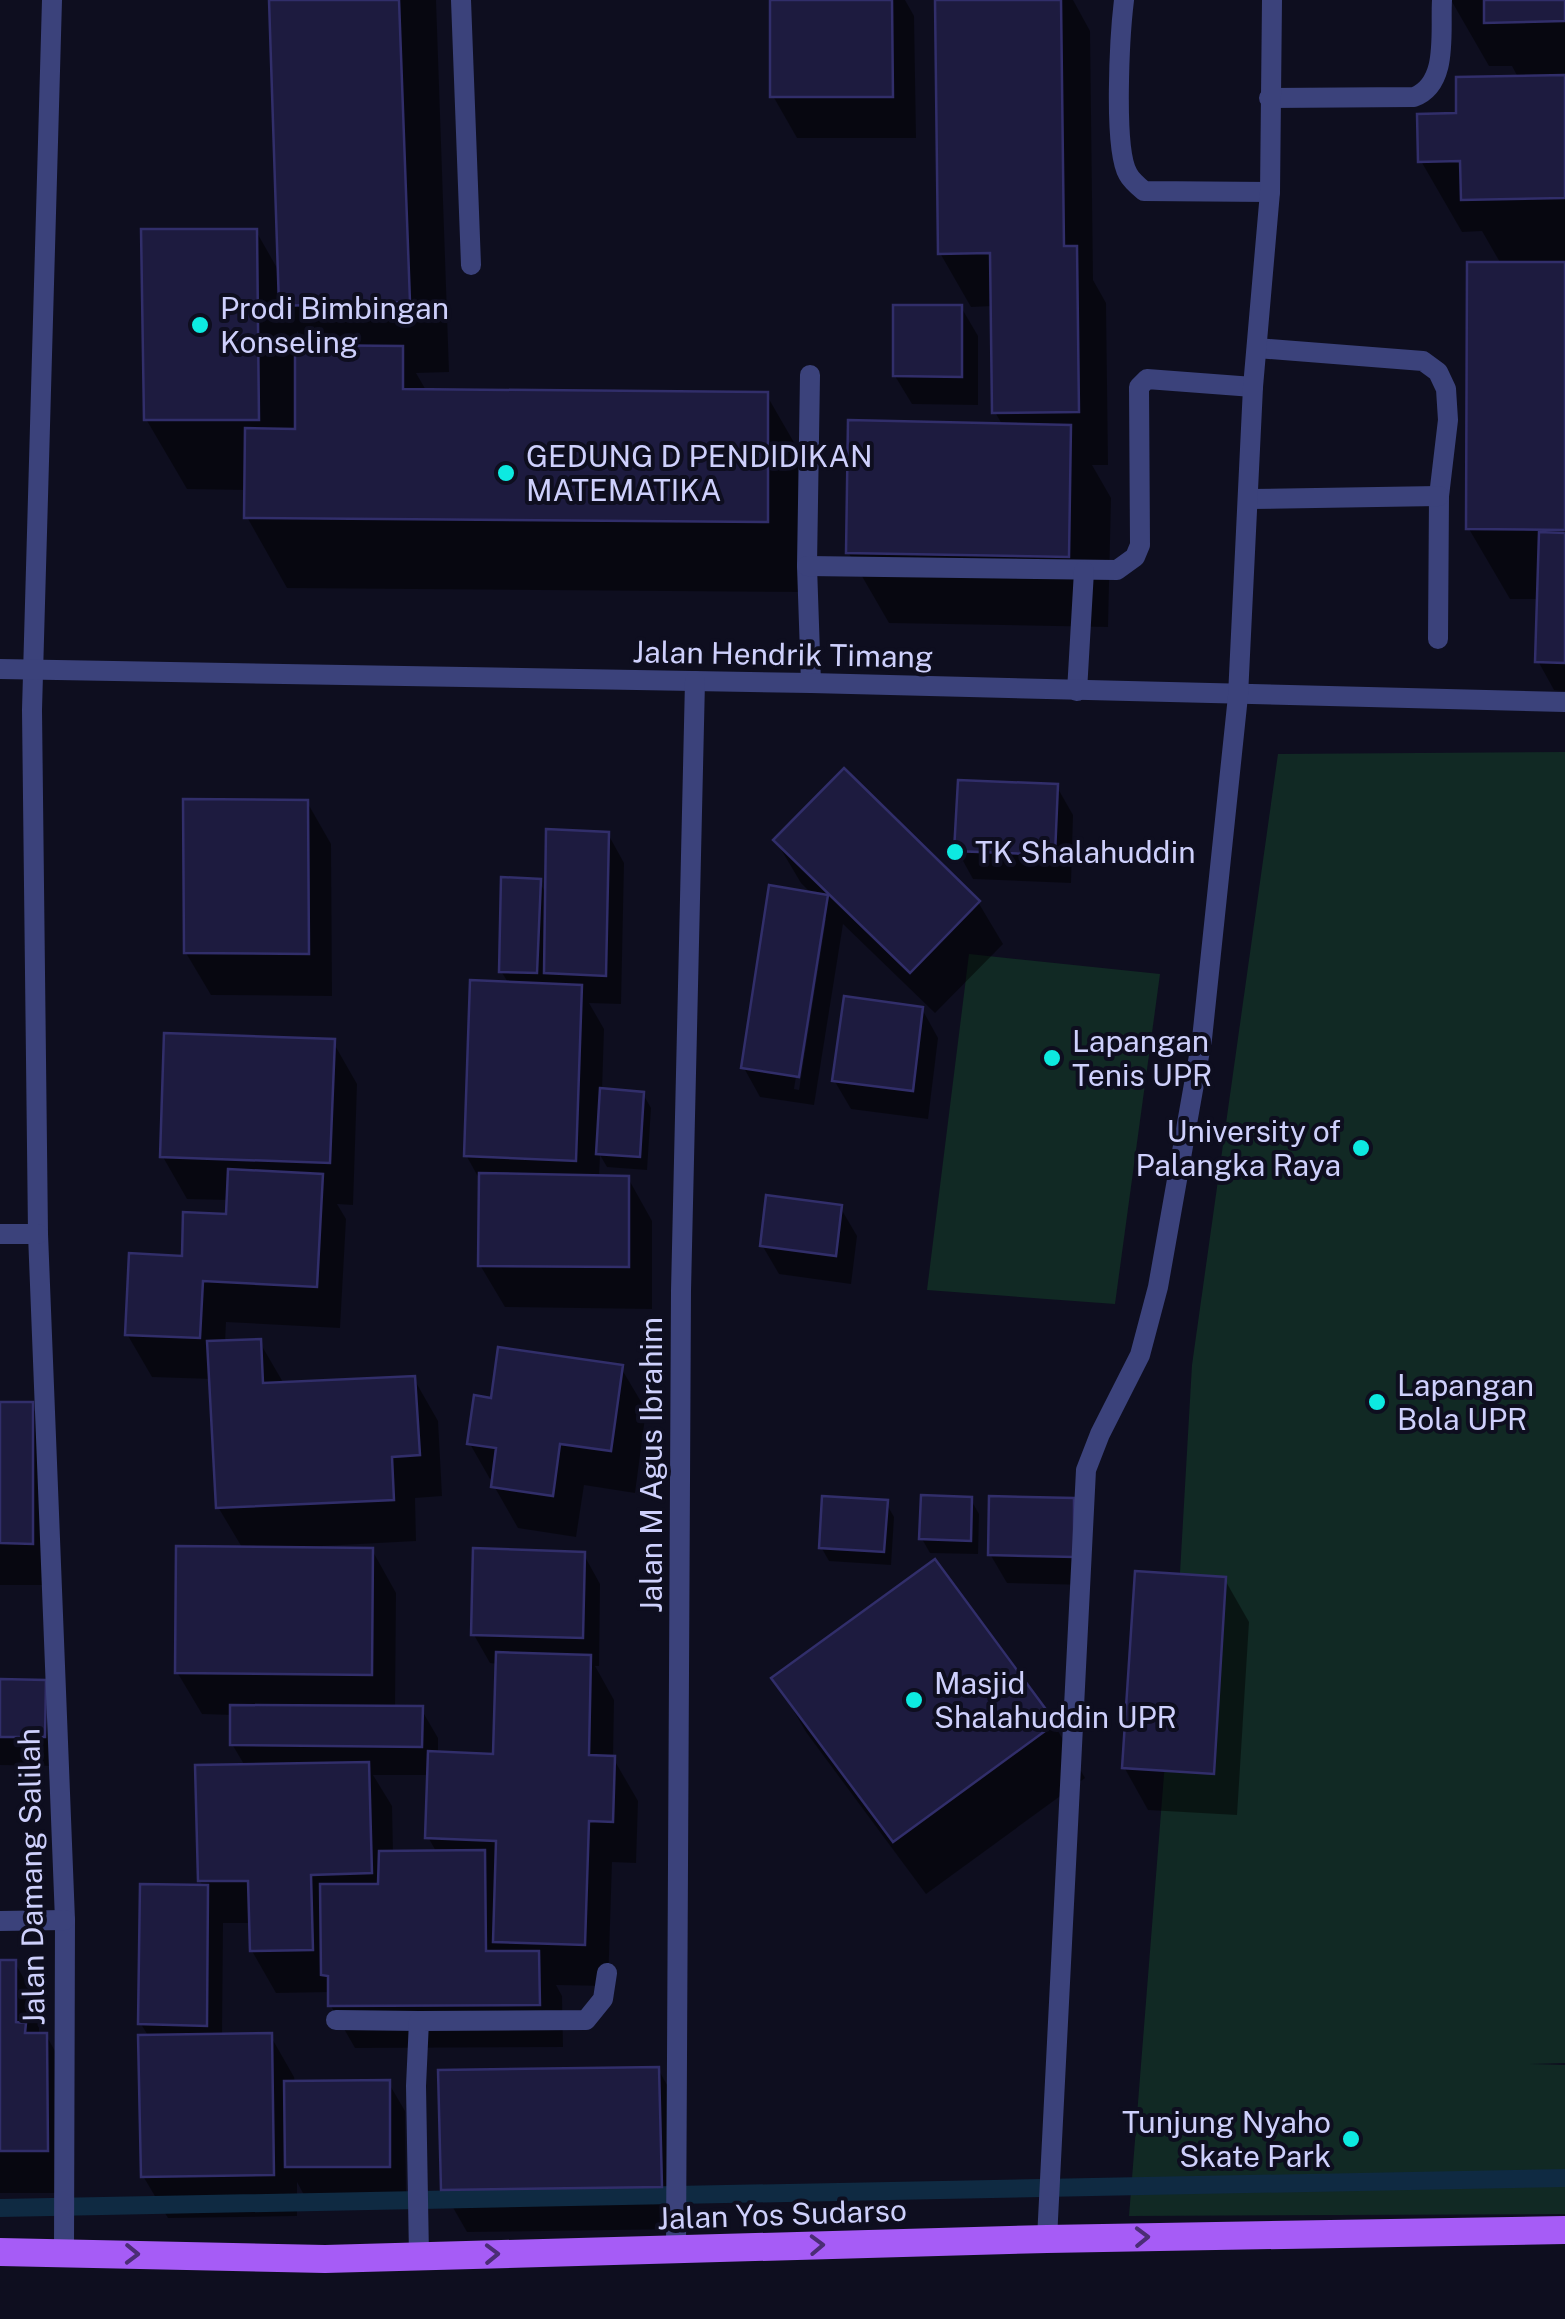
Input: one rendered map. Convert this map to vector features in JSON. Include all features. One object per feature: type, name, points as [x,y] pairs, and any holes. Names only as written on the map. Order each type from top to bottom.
[{"type":"main road","name":"Jalan Yos Sudarso","points":[[0,2252],[325,2258],[1565,2230]]},
{"type":"street","name":"Jalan Damang Salilah","points":[[52,0],[32,670],[38,1234],[65,1920],[64,2252]]},
{"type":"street","points":[[461,0],[471,265]]},
{"type":"street","points":[[1124,0],[1119,38],[1121,136],[1128,176],[1144,191],[1270,192]]},
{"type":"street","points":[[1047,2239],[1086,1470],[1140,1355],[1158,1287],[1202,1039],[1238,696],[1253,387],[1270,192],[1272,0]]},
{"type":"street","points":[[1269,98],[1414,98],[1426,93],[1438,77],[1442,0]]},
{"type":"street","points":[[1257,348],[1423,360],[1438,372],[1446,389],[1448,420],[1439,496],[1438,640]]},
{"type":"street","points":[[810,375],[807,566],[811,684]]},
{"type":"street","points":[[807,566],[1117,570],[1136,556],[1140,546],[1139,387],[1147,379],[1163,378],[1253,387]]},
{"type":"street","points":[[1248,498],[1439,496]]},
{"type":"street","points":[[1077,692],[1084,572]]},
{"type":"street","name":"Jalan Hendrik Timang","points":[[0,669],[1565,702]]},
{"type":"street","name":"Jalan M Agus Ibrahim","points":[[676,2249],[682,1292],[695,681]]},
{"type":"street","points":[[0,1234],[38,1234]]},
{"type":"street","points":[[0,1921],[65,1920]]},
{"type":"street","points":[[336,2020],[586,2020],[603,1999],[607,1973]]},
{"type":"street","points":[[419,2020],[419,2256]]},
{"type":"green space","name":"Lapangan Bola UPR","points":[[1565,752],[1565,2063],[1530,2064],[1565,2065],[1565,2214],[1129,2216],[1180,1573],[1192,1365],[1278,754]]},
{"type":"green space","name":"Lapangan Tenis UPR","points":[[969,954],[1160,974],[1115,1304],[927,1290]]},
{"type":"building","points":[[269,0],[399,0],[410,302],[279,306]]},
{"type":"building","points":[[770,0],[892,0],[893,97],[770,97]]},
{"type":"building","points":[[935,0],[1061,0],[1064,246],[1077,246],[1079,412],[992,413],[990,253],[938,254]]},
{"type":"building","points":[[1484,0],[1565,0],[1565,21],[1484,23]]},
{"type":"building","points":[[1565,75],[1565,198],[1461,200],[1460,161],[1418,162],[1417,114],[1456,113],[1456,77]]},
{"type":"building","name":"Prodi Bimbingan Konseling","points":[[141,229],[257,229],[259,420],[144,420]]},
{"type":"building","points":[[1467,262],[1565,262],[1565,530],[1466,529]]},
{"type":"building","points":[[893,305],[962,305],[962,377],[893,376]]},
{"type":"building","name":"GEDUNG D PENDIDIKAN MATEMATIKA","points":[[295,345],[403,346],[403,389],[768,392],[768,522],[244,518],[245,428],[295,429]]},
{"type":"building","points":[[848,420],[1071,425],[1069,557],[846,553]]},
{"type":"building","points":[[1539,532],[1565,533],[1565,663],[1535,662]]},
{"type":"building","points":[[844,768],[980,901],[910,973],[773,840]]},
{"type":"building","points":[[958,780],[1058,784],[1055,855],[954,851]]},
{"type":"building","points":[[183,799],[308,800],[309,954],[184,953]]},
{"type":"building","points":[[546,829],[609,832],[606,976],[544,973]]},
{"type":"building","points":[[501,877],[541,879],[537,973],[499,972]]},
{"type":"building","points":[[769,885],[828,895],[799,1077],[741,1068]]},
{"type":"building","points":[[470,980],[582,985],[576,1161],[464,1156]]},
{"type":"building","points":[[844,996],[923,1007],[913,1091],[832,1081]]},
{"type":"building","points":[[164,1033],[335,1039],[330,1163],[160,1157]]},
{"type":"building","points":[[600,1088],[644,1092],[640,1157],[596,1154]]},
{"type":"building","points":[[228,1169],[323,1174],[317,1287],[203,1281],[200,1338],[125,1335],[129,1253],[182,1256],[183,1212],[226,1214]]},
{"type":"building","points":[[479,1173],[629,1176],[629,1267],[478,1266]]},
{"type":"building","points":[[766,1195],[842,1205],[836,1256],[760,1246]]},
{"type":"building","points":[[261,1339],[263,1383],[415,1376],[420,1455],[392,1457],[394,1500],[216,1508],[207,1341]]},
{"type":"building","points":[[498,1347],[623,1365],[611,1451],[560,1444],[553,1496],[491,1487],[496,1448],[467,1444],[474,1395],[491,1398]]},
{"type":"building","points":[[0,1402],[33,1402],[33,1544],[0,1543]]},
{"type":"building","points":[[921,1495],[972,1497],[971,1541],[919,1539]]},
{"type":"building","points":[[822,1496],[888,1500],[884,1552],[819,1548]]},
{"type":"building","points":[[989,1496],[1074,1498],[1074,1557],[988,1555]]},
{"type":"building","points":[[176,1546],[373,1548],[372,1675],[175,1673]]},
{"type":"building","points":[[473,1548],[585,1552],[583,1638],[471,1635]]},
{"type":"building","name":"Masjid Shalahuddin UPR","points":[[935,1559],[1056,1723],[893,1842],[771,1678]]},
{"type":"building","points":[[1135,1571],[1226,1577],[1214,1774],[1122,1768]]},
{"type":"building","points":[[496,1652],[591,1655],[589,1755],[615,1756],[613,1822],[589,1821],[585,1945],[493,1942],[496,1841],[425,1838],[428,1751],[493,1754]]},
{"type":"building","points":[[0,1679],[46,1680],[45,1737],[0,1737]]},
{"type":"building","points":[[230,1705],[423,1706],[422,1747],[230,1745]]},
{"type":"building","points":[[369,1762],[372,1873],[311,1875],[313,1950],[250,1951],[248,1881],[198,1881],[195,1765]]},
{"type":"building","points":[[485,1850],[486,1951],[539,1951],[540,2005],[328,2006],[328,1976],[321,1975],[320,1884],[378,1884],[379,1851]]},
{"type":"building","points":[[140,1884],[208,1885],[207,2026],[138,2024]]},
{"type":"building","points":[[0,1960],[16,1960],[16,2022],[26,2023],[25,2033],[47,2033],[48,2151],[0,2151]]},
{"type":"building","points":[[272,2033],[274,2175],[141,2177],[138,2035]]},
{"type":"building","points":[[659,2067],[662,2187],[441,2190],[438,2070]]},
{"type":"building","points":[[390,2080],[390,2167],[285,2167],[284,2081]]},
{"type":"waterway","points":[[0,2208],[1565,2178]]},
{"type":"place","name":"Prodi Bimbingan Konseling","points":[[200,325]]},
{"type":"place","name":"GEDUNG D PENDIDIKAN MATEMATIKA","points":[[506,473]]},
{"type":"place","name":"TK Shalahuddin","points":[[955,852]]},
{"type":"place","name":"Lapangan Tenis UPR","points":[[1052,1058]]},
{"type":"place","name":"University of Palangka Raya","points":[[1361,1148]]},
{"type":"place","name":"Lapangan Bola UPR","points":[[1377,1402]]},
{"type":"place","name":"Masjid Shalahuddin UPR","points":[[914,1700]]},
{"type":"place","name":"Tunjung Nyaho Skate Park","points":[[1351,2139]]}]
